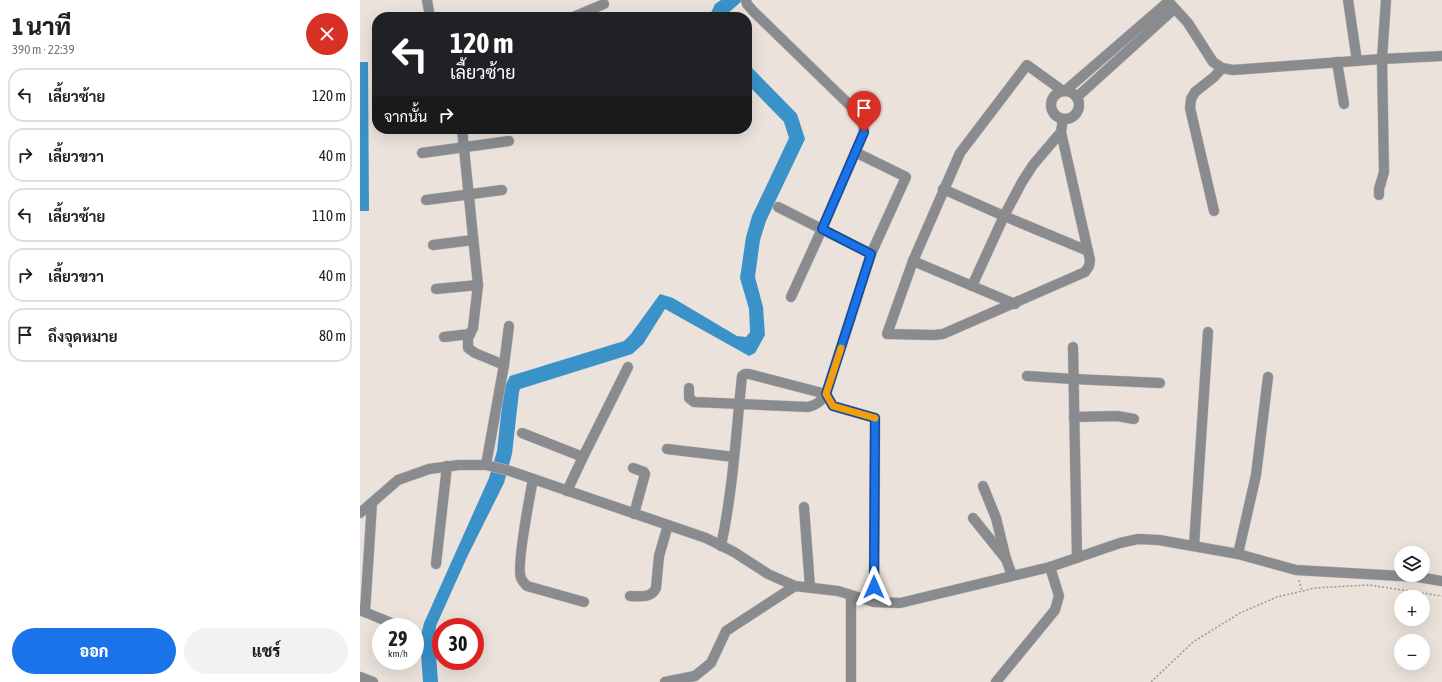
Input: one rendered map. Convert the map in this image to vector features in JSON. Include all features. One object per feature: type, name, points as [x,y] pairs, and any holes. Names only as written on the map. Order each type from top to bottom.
[{"type":"street","points":[[427,0],[429,12]]},
{"type":"street","points":[[746,0],[747,4],[754,12],[863,118],[864,132],[822,229],[790,297]]},
{"type":"street","points":[[1348,0],[1357,61]]},
{"type":"street","points":[[1379,195],[1384,172],[1382,59],[1386,0]]},
{"type":"street","points":[[1170,3],[1188,23],[1213,62],[1222,68],[1233,70],[1442,56]]},
{"type":"street","points":[[1063,119],[1060,132],[1090,260],[1089,266],[1085,272],[1016,304],[943,334],[887,334],[913,261],[960,153],[1027,65],[1064,91],[1072,93],[1077,98],[1080,105],[1077,114],[1069,119],[1063,119],[1060,119],[1053,113],[1051,104],[1055,96],[1064,91],[1170,3]]},
{"type":"street","points":[[1077,98],[1170,3]]},
{"type":"street","points":[[588,12],[604,4]]},
{"type":"street","points":[[1337,62],[1344,104]]},
{"type":"street","points":[[1214,210],[1190,108],[1191,99],[1195,92],[1214,77],[1222,68]]},
{"type":"street","points":[[972,286],[1004,216],[1033,165],[1060,132]]},
{"type":"street","points":[[463,134],[478,285],[473,328],[468,338],[468,348],[475,353],[504,365]]},
{"type":"street","points":[[422,153],[509,141]]},
{"type":"street","points":[[689,388],[688,398],[690,401],[739,404],[808,407],[820,402],[826,394],[871,254],[906,177],[855,152]]},
{"type":"street","points":[[944,189],[1088,251]]},
{"type":"street","points":[[426,200],[502,190]]},
{"type":"street","points":[[778,208],[871,254]]},
{"type":"street","points":[[433,245],[473,240]]},
{"type":"street","points":[[913,261],[1016,304]]},
{"type":"street","points":[[436,289],[478,285]]},
{"type":"street","points":[[489,466],[509,326]]},
{"type":"street","points":[[1194,546],[1208,332]]},
{"type":"street","points":[[444,337],[470,334]]},
{"type":"street","points":[[1073,347],[1077,558]]},
{"type":"street","points":[[567,491],[628,367]]},
{"type":"street","points":[[721,546],[729,513],[742,376],[747,373],[826,394],[833,406],[875,418],[874,602]]},
{"type":"street","points":[[1027,376],[1160,383]]},
{"type":"street","points":[[1238,554],[1256,475],[1268,378]]},
{"type":"street","points":[[1074,417],[1117,416],[1134,419]]},
{"type":"street","points":[[522,433],[583,457]]},
{"type":"street","points":[[667,449],[734,456]]},
{"type":"street","points":[[436,564],[447,466]]},
{"type":"street","points":[[360,513],[398,480],[429,469],[447,466],[489,466],[510,471],[706,538],[768,574],[795,586],[838,591],[874,602],[900,603],[1050,567],[1120,543],[1138,539],[1159,540],[1238,554],[1296,570],[1418,577],[1442,580]]},
{"type":"street","points":[[633,468],[644,472],[646,476],[634,514]]},
{"type":"street","points":[[532,479],[522,544],[520,578],[527,586],[584,602]]},
{"type":"street","points":[[984,486],[993,511],[1006,560],[1012,575]]},
{"type":"street","points":[[372,503],[363,611],[380,618]]},
{"type":"street","points":[[804,507],[810,587]]},
{"type":"street","points":[[973,518],[1006,560]]},
{"type":"street","points":[[630,596],[649,596],[655,590],[659,556],[668,525]]},
{"type":"street","points":[[996,682],[1055,610],[1059,596],[1050,567]]},
{"type":"street","points":[[665,682],[695,676],[711,663],[726,631],[795,586]]},
{"type":"street","points":[[851,596],[851,682]]},
{"type":"street","points":[[360,677],[373,682]]},
{"type":"path","points":[[1296,570],[1302,591]]},
{"type":"path","points":[[1151,682],[1193,642],[1240,613],[1277,597],[1315,588],[1369,585],[1442,596]]},
{"type":"water","points":[[721,0],[743,0],[729,12],[711,12],[715,4]]},
{"type":"water","points":[[360,62],[368,62],[369,211],[360,211]]},
{"type":"water","points":[[752,68],[797,114],[805,139],[766,221],[760,240],[755,277],[763,307],[765,335],[755,353],[749,356],[665,309],[643,344],[632,354],[520,389],[512,454],[504,483],[468,555],[440,618],[432,618],[432,670],[437,670],[438,682],[423,682],[424,623],[489,478],[497,451],[504,388],[510,376],[624,341],[631,334],[660,294],[673,298],[737,336],[746,337],[750,332],[749,309],[740,278],[746,237],[752,216],[789,138],[784,122],[752,89]]},
{"type":"slow traffic","points":[[841,348],[826,394],[833,406],[875,418]]},
{"type":"route","points":[[864,132],[822,229],[871,254],[826,394],[833,406],[875,418],[874,587]]}]
